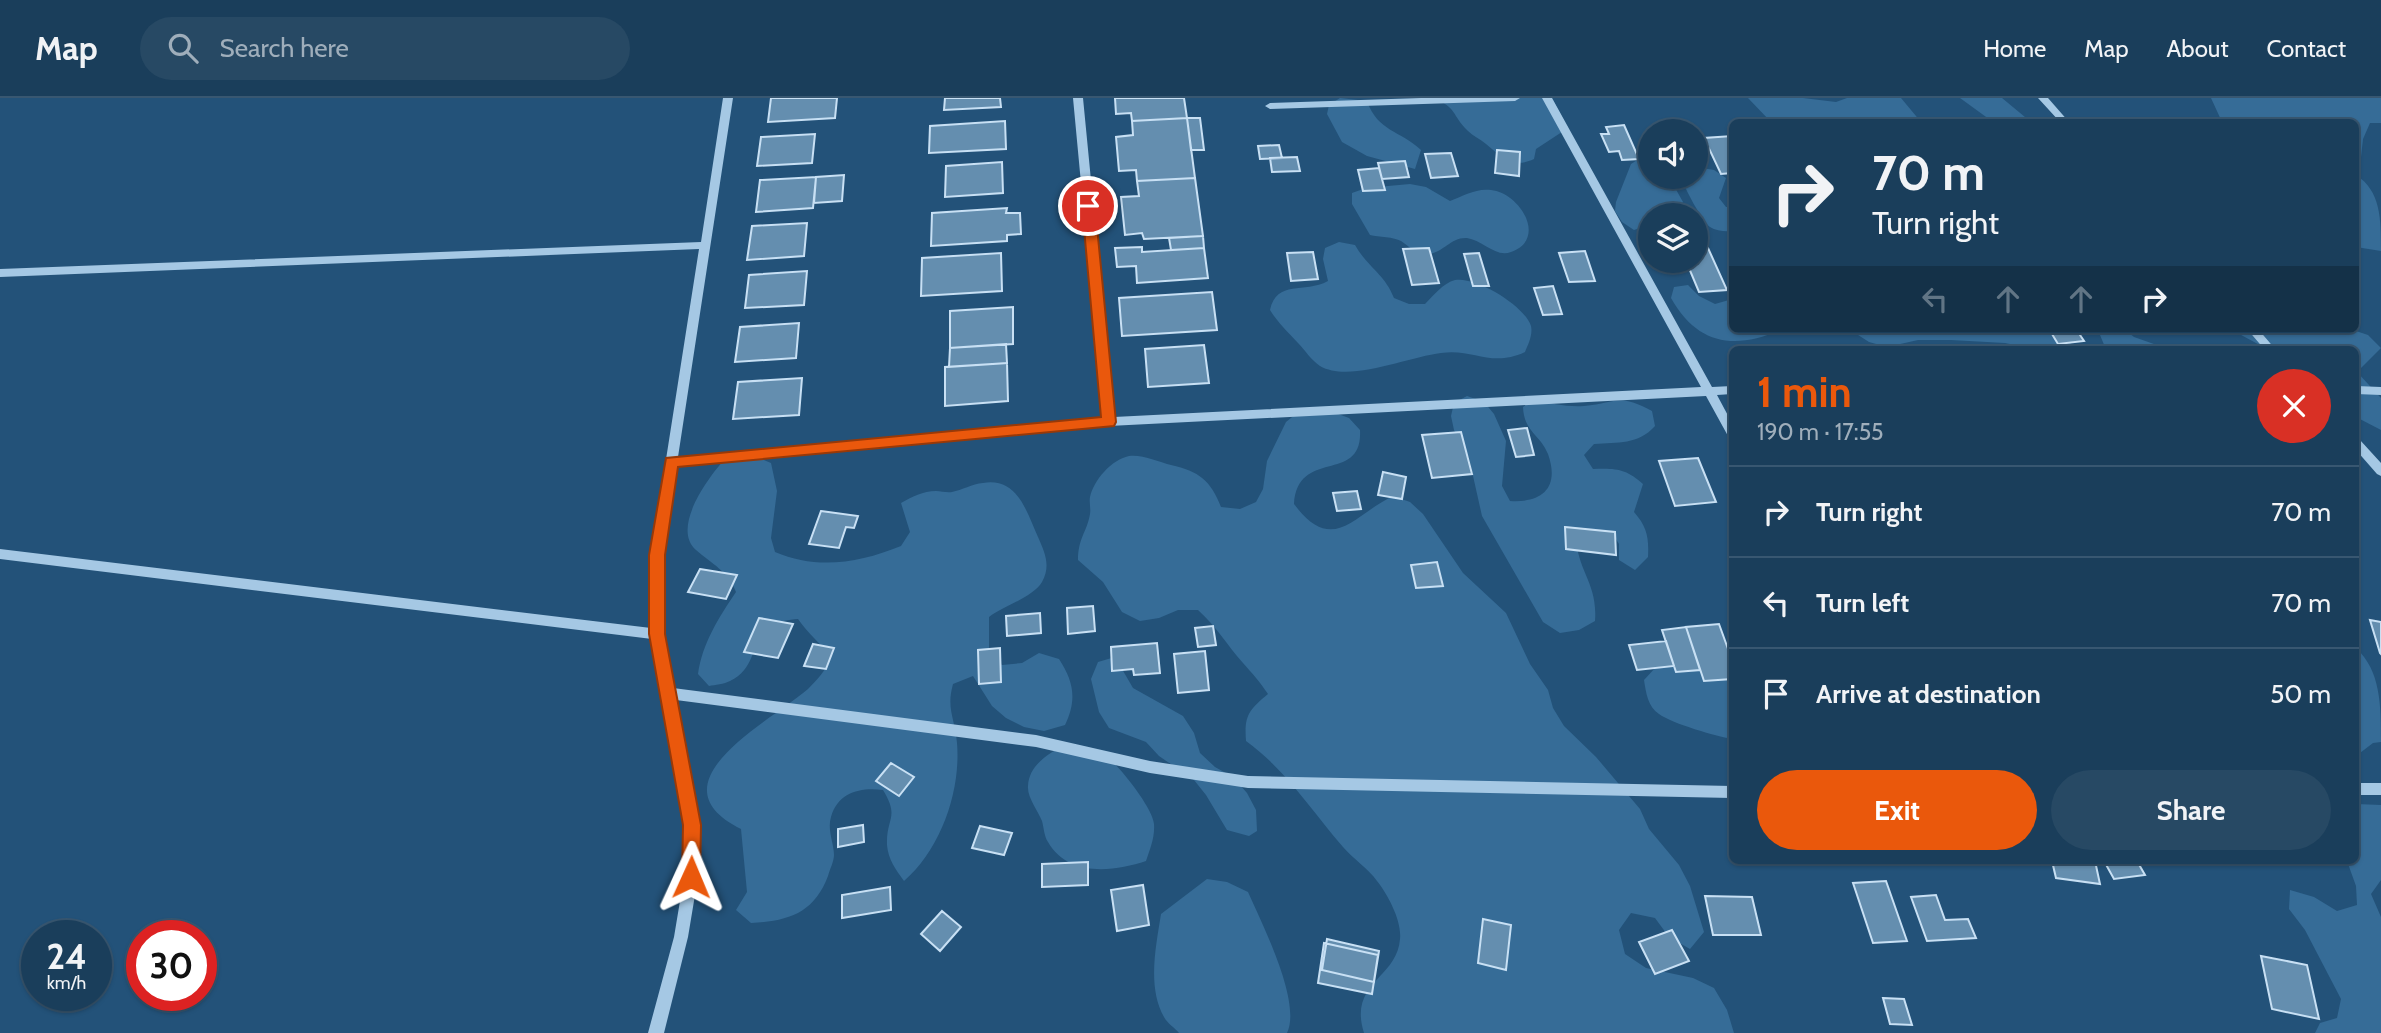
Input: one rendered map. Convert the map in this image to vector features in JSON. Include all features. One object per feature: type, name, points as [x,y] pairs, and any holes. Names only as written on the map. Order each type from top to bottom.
[{"type":"street","points":[[656,1033],[681,937],[691,877],[692,825],[657,634],[657,555],[728,98]]},
{"type":"street","points":[[1078,98],[1109,422]]},
{"type":"street","points":[[1270,106],[1515,98]]},
{"type":"street","points":[[1548,98],[1729,427]]},
{"type":"street","points":[[2043,98],[2062,119]]},
{"type":"street","points":[[0,273],[705,245]]},
{"type":"street","points":[[2256,333],[2267,346]]},
{"type":"street","points":[[671,462],[1109,422],[1729,390]]},
{"type":"street","points":[[2359,390],[2381,391]]},
{"type":"street","points":[[2359,446],[2381,471]]},
{"type":"street","points":[[0,554],[657,634]]},
{"type":"street","points":[[667,693],[1036,741],[1150,767],[1248,782],[1729,792]]},
{"type":"street","points":[[2359,789],[2381,789]]},
{"type":"shaded area","points":[[1340,98],[1367,101],[1383,125],[1421,150],[1415,169],[1367,156],[1342,142],[1327,114],[1329,105]]},
{"type":"shaded area","points":[[1432,98],[1552,98],[1568,128],[1536,149],[1534,159],[1514,162],[1503,158],[1470,133],[1450,108]]},
{"type":"shaded area","points":[[1748,98],[1803,98],[1836,102],[1847,98],[1901,98],[1918,119],[1768,119]]},
{"type":"shaded area","points":[[1960,98],[2002,98],[2027,119],[1989,119]]},
{"type":"shaded area","points":[[2211,98],[2381,98],[2381,123],[2370,123],[2359,158],[2359,119],[2221,119]]},
{"type":"shaded area","points":[[1638,160],[1638,189],[1676,189],[1683,202],[1638,203],[1638,229],[1634,230],[1622,222],[1615,211],[1631,164]]},
{"type":"shaded area","points":[[1708,169],[1726,178],[1719,198],[1729,207],[1729,231],[1721,231],[1708,224],[1708,203],[1693,203],[1686,189],[1708,189]]},
{"type":"shaded area","points":[[2359,178],[2370,189],[2378,207],[2381,251],[2359,247]]},
{"type":"shaded area","points":[[1410,184],[1426,187],[1450,201],[1480,190],[1502,193],[1512,199],[1526,217],[1528,237],[1522,246],[1505,253],[1461,238],[1434,253],[1424,254],[1416,252],[1401,241],[1370,235],[1352,204],[1352,193],[1366,188]]},
{"type":"shaded area","points":[[1339,242],[1355,245],[1386,283],[1394,298],[1409,304],[1425,304],[1442,287],[1455,280],[1475,283],[1499,294],[1520,310],[1531,326],[1531,336],[1525,352],[1502,358],[1441,353],[1346,372],[1320,366],[1270,310],[1274,300],[1285,291],[1328,281],[1323,259],[1325,248]]},
{"type":"shaded area","points":[[1688,285],[1699,296],[1715,304],[1729,300],[1729,333],[1773,333],[1734,341],[1706,334],[1693,326],[1671,298],[1674,287]]},
{"type":"shaded area","points":[[2359,332],[2368,335],[2381,348],[2359,370],[2359,346],[2262,346],[2237,333]]},
{"type":"shaded area","points":[[1855,333],[2053,333],[2075,346],[2019,346],[2005,343],[1918,340],[1883,346],[1869,342]]},
{"type":"shaded area","points":[[2097,333],[2129,333],[2160,346],[2105,346]]},
{"type":"shaded area","points":[[2359,374],[2381,398],[2381,430],[2359,419]]},
{"type":"shaded area","points":[[1467,396],[1484,402],[1494,414],[1506,441],[1502,486],[1510,501],[1539,496],[1546,491],[1552,476],[1548,454],[1529,428],[1524,415],[1523,407],[1535,399],[1578,406],[1625,401],[1652,411],[1655,426],[1642,437],[1594,444],[1584,455],[1593,469],[1621,470],[1643,484],[1634,512],[1644,528],[1648,557],[1635,570],[1619,560],[1619,544],[1611,531],[1593,530],[1576,536],[1595,608],[1595,621],[1579,630],[1560,633],[1543,622],[1482,516],[1469,458],[1454,430],[1451,416],[1454,403]]},
{"type":"shaded area","points":[[1333,412],[1349,418],[1360,430],[1358,447],[1352,457],[1306,476],[1298,487],[1294,504],[1320,527],[1332,529],[1343,527],[1393,496],[1410,502],[1423,514],[1463,573],[1506,613],[1530,664],[1548,690],[1553,708],[1564,726],[1596,757],[1640,809],[1649,829],[1679,865],[1690,886],[1704,932],[1690,949],[1669,937],[1655,918],[1631,913],[1619,930],[1625,954],[1646,968],[1693,978],[1714,988],[1727,1010],[1734,1033],[1364,1033],[1362,1002],[1397,952],[1400,932],[1397,916],[1373,876],[1343,847],[1274,765],[1246,741],[1249,714],[1268,694],[1198,610],[1178,610],[1159,618],[1140,621],[1122,612],[1103,582],[1078,560],[1079,546],[1090,514],[1092,491],[1104,472],[1122,458],[1139,456],[1189,470],[1203,478],[1213,490],[1221,507],[1240,509],[1256,502],[1263,489],[1267,461],[1286,422],[1297,413]]},
{"type":"shaded area","points":[[757,457],[771,463],[777,491],[771,538],[775,552],[806,561],[854,560],[901,546],[910,532],[901,503],[922,493],[952,492],[979,484],[995,483],[1013,491],[1025,508],[1041,543],[1046,570],[1042,582],[1032,592],[989,617],[989,653],[1002,665],[1022,663],[1039,653],[1059,659],[1071,683],[1072,699],[1065,725],[1044,731],[1024,727],[1006,718],[992,706],[973,676],[953,684],[950,700],[957,743],[956,780],[946,818],[938,836],[917,868],[904,881],[891,860],[887,836],[891,806],[883,790],[867,789],[851,793],[839,802],[831,817],[834,857],[828,876],[815,899],[808,907],[788,917],[751,923],[736,910],[747,892],[741,829],[716,811],[707,792],[712,773],[726,754],[746,735],[808,689],[831,658],[798,619],[780,622],[761,635],[748,665],[730,681],[709,686],[698,674],[707,641],[736,592],[724,573],[689,541],[690,517],[709,479],[724,460]]},
{"type":"shaded area","points":[[2359,651],[2375,678],[2380,703],[2381,742],[2373,743],[2359,754]]},
{"type":"shaded area","points":[[1115,657],[1133,688],[1183,716],[1194,733],[1200,753],[1215,767],[1233,777],[1247,793],[1256,810],[1257,831],[1249,836],[1227,830],[1194,780],[1159,756],[1146,742],[1109,728],[1099,712],[1091,679],[1098,662]]},
{"type":"shaded area","points":[[1691,661],[1709,674],[1729,677],[1729,738],[1674,722],[1655,711],[1650,704],[1644,680],[1656,667]]},
{"type":"shaded area","points":[[1066,744],[1103,754],[1117,766],[1148,807],[1154,824],[1146,861],[1120,868],[1092,869],[1067,861],[1048,842],[1042,821],[1029,795],[1029,778],[1041,760]]},
{"type":"shaded area","points":[[2359,804],[2381,805],[2381,880],[2371,894],[2381,917],[2381,1033],[2315,1033],[2320,1023],[2337,1018],[2341,999],[2305,930],[2289,909],[2290,890],[2314,897],[2337,911],[2357,905],[2356,886],[2348,864],[2359,864]]},
{"type":"shaded area","points":[[1207,879],[1227,882],[1248,892],[1285,983],[1290,1019],[1287,1033],[1179,1033],[1164,1017],[1154,980],[1161,914]]},
{"type":"building","points":[[771,98],[837,98],[835,118],[768,122]]},
{"type":"building","points":[[945,98],[1000,98],[1001,107],[944,110]]},
{"type":"building","points":[[1115,98],[1184,98],[1187,118],[1132,121],[1131,113],[1116,114]]},
{"type":"building","points":[[1187,118],[1200,118],[1204,150],[1191,150]]},
{"type":"building","points":[[1187,118],[1195,178],[1137,181],[1136,170],[1119,171],[1116,137],[1133,135],[1132,121]]},
{"type":"building","points":[[1005,121],[1006,149],[929,153],[930,126]]},
{"type":"building","points":[[1624,125],[1638,159],[1622,160],[1619,151],[1609,152],[1601,134],[1609,134],[1606,127]]},
{"type":"building","points":[[815,134],[812,163],[757,166],[761,137]]},
{"type":"building","points":[[1729,136],[1729,173],[1721,174],[1708,146],[1708,138]]},
{"type":"building","points":[[1279,145],[1282,158],[1260,159],[1258,146]]},
{"type":"building","points":[[1497,150],[1520,152],[1519,176],[1495,173]]},
{"type":"building","points":[[1451,153],[1458,176],[1431,178],[1425,154]]},
{"type":"building","points":[[1297,157],[1300,171],[1272,172],[1270,158]]},
{"type":"building","points":[[1405,161],[1409,177],[1382,179],[1378,163]]},
{"type":"building","points":[[1002,162],[1003,193],[945,197],[946,166]]},
{"type":"building","points":[[1379,168],[1385,190],[1363,191],[1358,170]]},
{"type":"building","points":[[844,175],[842,201],[814,203],[816,177]]},
{"type":"building","points":[[816,177],[813,208],[756,212],[760,180]]},
{"type":"building","points":[[1195,178],[1203,236],[1144,239],[1142,233],[1125,235],[1121,197],[1139,196],[1137,181]]},
{"type":"building","points":[[1007,208],[1006,213],[1020,213],[1021,234],[1007,235],[1007,241],[931,246],[932,213]]},
{"type":"building","points":[[807,223],[804,256],[747,260],[752,226]]},
{"type":"building","points":[[1203,236],[1204,248],[1171,250],[1169,238]]},
{"type":"building","points":[[1142,247],[1142,252],[1204,248],[1208,278],[1137,283],[1136,266],[1117,267],[1115,248]]},
{"type":"building","points":[[1429,248],[1439,283],[1412,285],[1403,249]]},
{"type":"building","points":[[1708,248],[1727,290],[1699,292],[1691,273],[1708,273]]},
{"type":"building","points":[[1585,251],[1595,281],[1569,282],[1559,253]]},
{"type":"building","points":[[1313,252],[1318,279],[1291,281],[1287,253]]},
{"type":"building","points":[[1001,253],[1002,291],[921,296],[922,258]]},
{"type":"building","points":[[1479,253],[1489,286],[1473,286],[1464,254]]},
{"type":"building","points":[[807,271],[804,305],[745,308],[749,275]]},
{"type":"building","points":[[1553,286],[1562,314],[1543,315],[1534,288]]},
{"type":"building","points":[[1212,292],[1217,330],[1122,336],[1119,298]]},
{"type":"building","points":[[1013,307],[1013,344],[950,348],[950,311]]},
{"type":"building","points":[[799,323],[796,358],[735,362],[740,327]]},
{"type":"building","points":[[2051,333],[2079,333],[2084,341],[2058,344]]},
{"type":"building","points":[[1006,344],[1007,363],[949,367],[950,348]]},
{"type":"building","points":[[1204,345],[1209,383],[1148,387],[1145,349]]},
{"type":"building","points":[[1007,363],[1008,401],[945,406],[945,367]]},
{"type":"building","points":[[802,378],[799,415],[733,419],[738,382]]},
{"type":"building","points":[[1527,428],[1534,455],[1516,457],[1508,430]]},
{"type":"building","points":[[1461,432],[1472,474],[1432,478],[1422,435]]},
{"type":"building","points":[[1698,458],[1716,502],[1675,506],[1659,461]]},
{"type":"building","points":[[1383,472],[1406,477],[1402,499],[1378,495]]},
{"type":"building","points":[[1357,491],[1361,509],[1337,511],[1333,493]]},
{"type":"building","points":[[821,511],[858,516],[854,528],[846,527],[839,548],[809,544]]},
{"type":"building","points":[[1565,527],[1615,532],[1616,555],[1566,549]]},
{"type":"building","points":[[1437,562],[1443,586],[1416,588],[1411,565]]},
{"type":"building","points":[[700,569],[737,575],[726,599],[688,592]]},
{"type":"building","points":[[1093,606],[1095,631],[1068,634],[1067,608]]},
{"type":"building","points":[[1040,613],[1041,633],[1007,636],[1006,616]]},
{"type":"building","points":[[759,618],[793,624],[778,658],[744,652]]},
{"type":"building","points":[[2370,620],[2381,622],[2381,654],[2380,653]]},
{"type":"building","points":[[1719,624],[1729,652],[1729,679],[1704,681],[1686,627]]},
{"type":"building","points":[[1213,626],[1216,645],[1198,647],[1195,628]]},
{"type":"building","points":[[1686,627],[1700,670],[1676,672],[1662,630]]},
{"type":"building","points":[[1666,641],[1674,666],[1637,670],[1629,645]]},
{"type":"building","points":[[1157,643],[1160,673],[1134,675],[1133,669],[1112,671],[1111,647]]},
{"type":"building","points":[[813,644],[834,648],[826,669],[804,666]]},
{"type":"building","points":[[1000,648],[1001,682],[979,684],[978,650]]},
{"type":"building","points":[[1205,651],[1209,690],[1178,693],[1174,654]]},
{"type":"building","points":[[891,763],[914,777],[899,796],[876,781]]},
{"type":"building","points":[[863,825],[864,842],[838,847],[838,829]]},
{"type":"building","points":[[980,826],[1012,833],[1004,855],[972,848]]},
{"type":"building","points":[[1088,862],[1088,885],[1042,887],[1042,864]]},
{"type":"building","points":[[2053,864],[2096,864],[2100,884],[2056,878]]},
{"type":"building","points":[[2106,864],[2139,864],[2145,875],[2114,879]]},
{"type":"building","points":[[1886,881],[1907,941],[1873,943],[1853,883]]},
{"type":"building","points":[[1143,885],[1149,925],[1117,931],[1111,890]]},
{"type":"building","points":[[890,887],[891,910],[842,918],[842,895]]},
{"type":"building","points":[[1936,895],[1945,920],[1968,919],[1976,938],[1927,941],[1911,897]]},
{"type":"building","points":[[1705,896],[1752,897],[1761,935],[1713,935]]},
{"type":"building","points":[[942,911],[961,927],[940,951],[921,934]]},
{"type":"building","points":[[1483,919],[1511,925],[1506,970],[1478,963]]},
{"type":"building","points":[[1672,930],[1689,961],[1655,974],[1639,942]]},
{"type":"building","points":[[1327,939],[1379,951],[1374,982],[1322,970]]},
{"type":"building","points":[[1324,943],[1378,955],[1372,994],[1318,983]]},
{"type":"building","points":[[2261,956],[2307,965],[2319,1019],[2272,1009]]},
{"type":"building","points":[[1883,998],[1904,999],[1912,1025],[1890,1024]]},
{"type":"route","points":[[691,877],[692,825],[657,634],[657,555],[671,462],[1109,422],[1088,206]]}]
